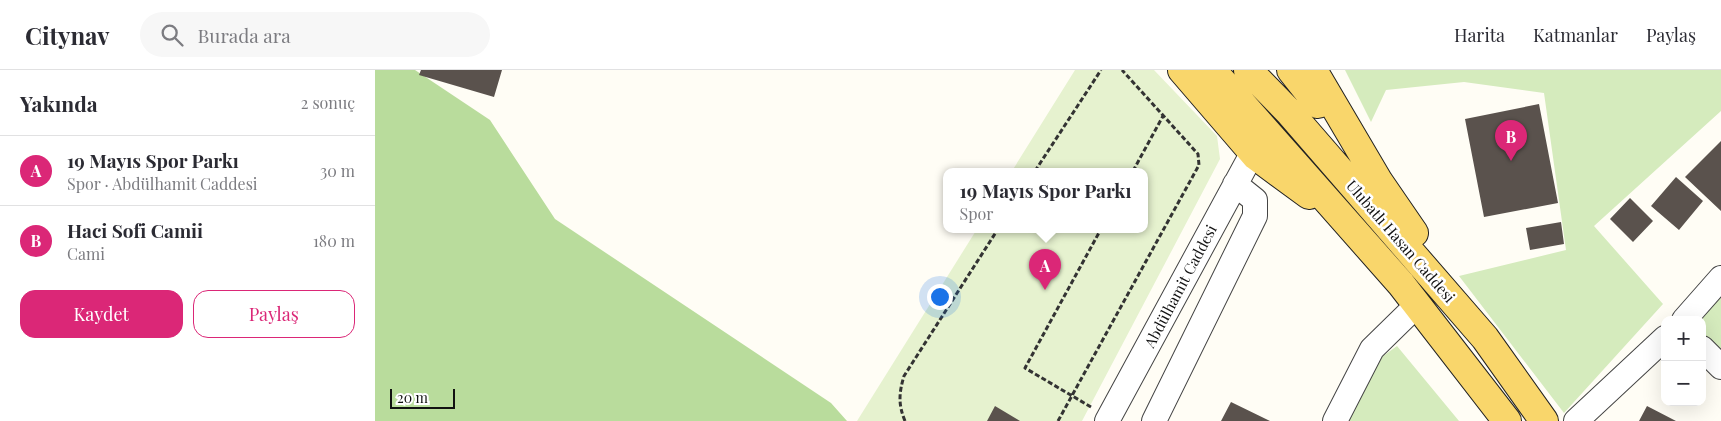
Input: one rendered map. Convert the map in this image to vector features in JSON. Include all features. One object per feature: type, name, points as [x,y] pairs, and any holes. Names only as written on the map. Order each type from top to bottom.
[{"type":"main road","points":[[1182,70],[1253,152],[1353,228]]},
{"type":"main road","name":"Ulubatlı Hasan Caddesi","points":[[1212,70],[1353,228],[1417,305],[1507,421]]},
{"type":"main road","name":"Ulubatlı Hasan Caddesi","points":[[1248,70],[1290,113],[1485,338],[1544,421]]},
{"type":"main road","points":[[1291,70],[1379,182]]},
{"type":"main road","points":[[1313,70],[1379,182],[1485,338]]},
{"type":"street","name":"Abdülhamit Caddesi","points":[[1107,420],[1253,152]]},
{"type":"street","points":[[1154,421],[1255,216],[1255,200],[1235,184]]},
{"type":"street","points":[[1688,316],[1721,278]]},
{"type":"street","points":[[1335,421],[1372,349],[1417,305]]},
{"type":"street","points":[[1576,421],[1661,342]]},
{"type":"street","points":[[1706,352],[1721,367]]},
{"type":"path","points":[[1037,168],[1101,70]]},
{"type":"path","points":[[1058,421],[1199,165],[1198,154],[1122,70]]},
{"type":"path","points":[[1135,168],[1163,116]]},
{"type":"path","points":[[905,421],[900,408],[899,392],[904,376],[995,233]]},
{"type":"path","points":[[1099,233],[1025,368],[1072,394],[1107,420]]},
{"type":"green space","points":[[375,70],[415,70],[490,120],[555,219],[831,403],[847,421],[375,421]]},
{"type":"green space","points":[[1075,70],[1154,70],[1217,136],[1220,159],[1082,421],[857,421],[974,233],[1148,233],[1148,168],[1014,168]]},
{"type":"green space","points":[[1345,70],[1721,70],[1721,111],[1594,226],[1663,304],[1564,413],[1459,276],[1566,250],[1544,93],[1464,82],[1386,90],[1371,122]]},
{"type":"green space","points":[[1721,280],[1721,378],[1706,362],[1706,316],[1690,316]]},
{"type":"green space","points":[[1397,346],[1459,421],[1344,421],[1372,364]]},
{"type":"building","points":[[421,70],[502,70],[494,97],[419,75]]},
{"type":"building","points":[[1539,104],[1558,203],[1484,217],[1465,119]]},
{"type":"building","points":[[1721,141],[1721,211],[1685,177]]},
{"type":"building","points":[[1676,177],[1703,201],[1679,230],[1651,206]]},
{"type":"building","points":[[1630,198],[1653,221],[1633,242],[1610,219]]},
{"type":"building","points":[[1561,222],[1564,244],[1530,250],[1526,228]]},
{"type":"building","points":[[1231,402],[1270,421],[1221,421]]},
{"type":"building","points":[[995,406],[1020,421],[987,421]]},
{"type":"building","points":[[1647,406],[1676,421],[1639,421]]},
{"type":"place","name":"Haci Sofi Camii","points":[[1511,161]]},
{"type":"place","name":"19 Mayıs Spor Parkı","points":[[1045,290]]}]
